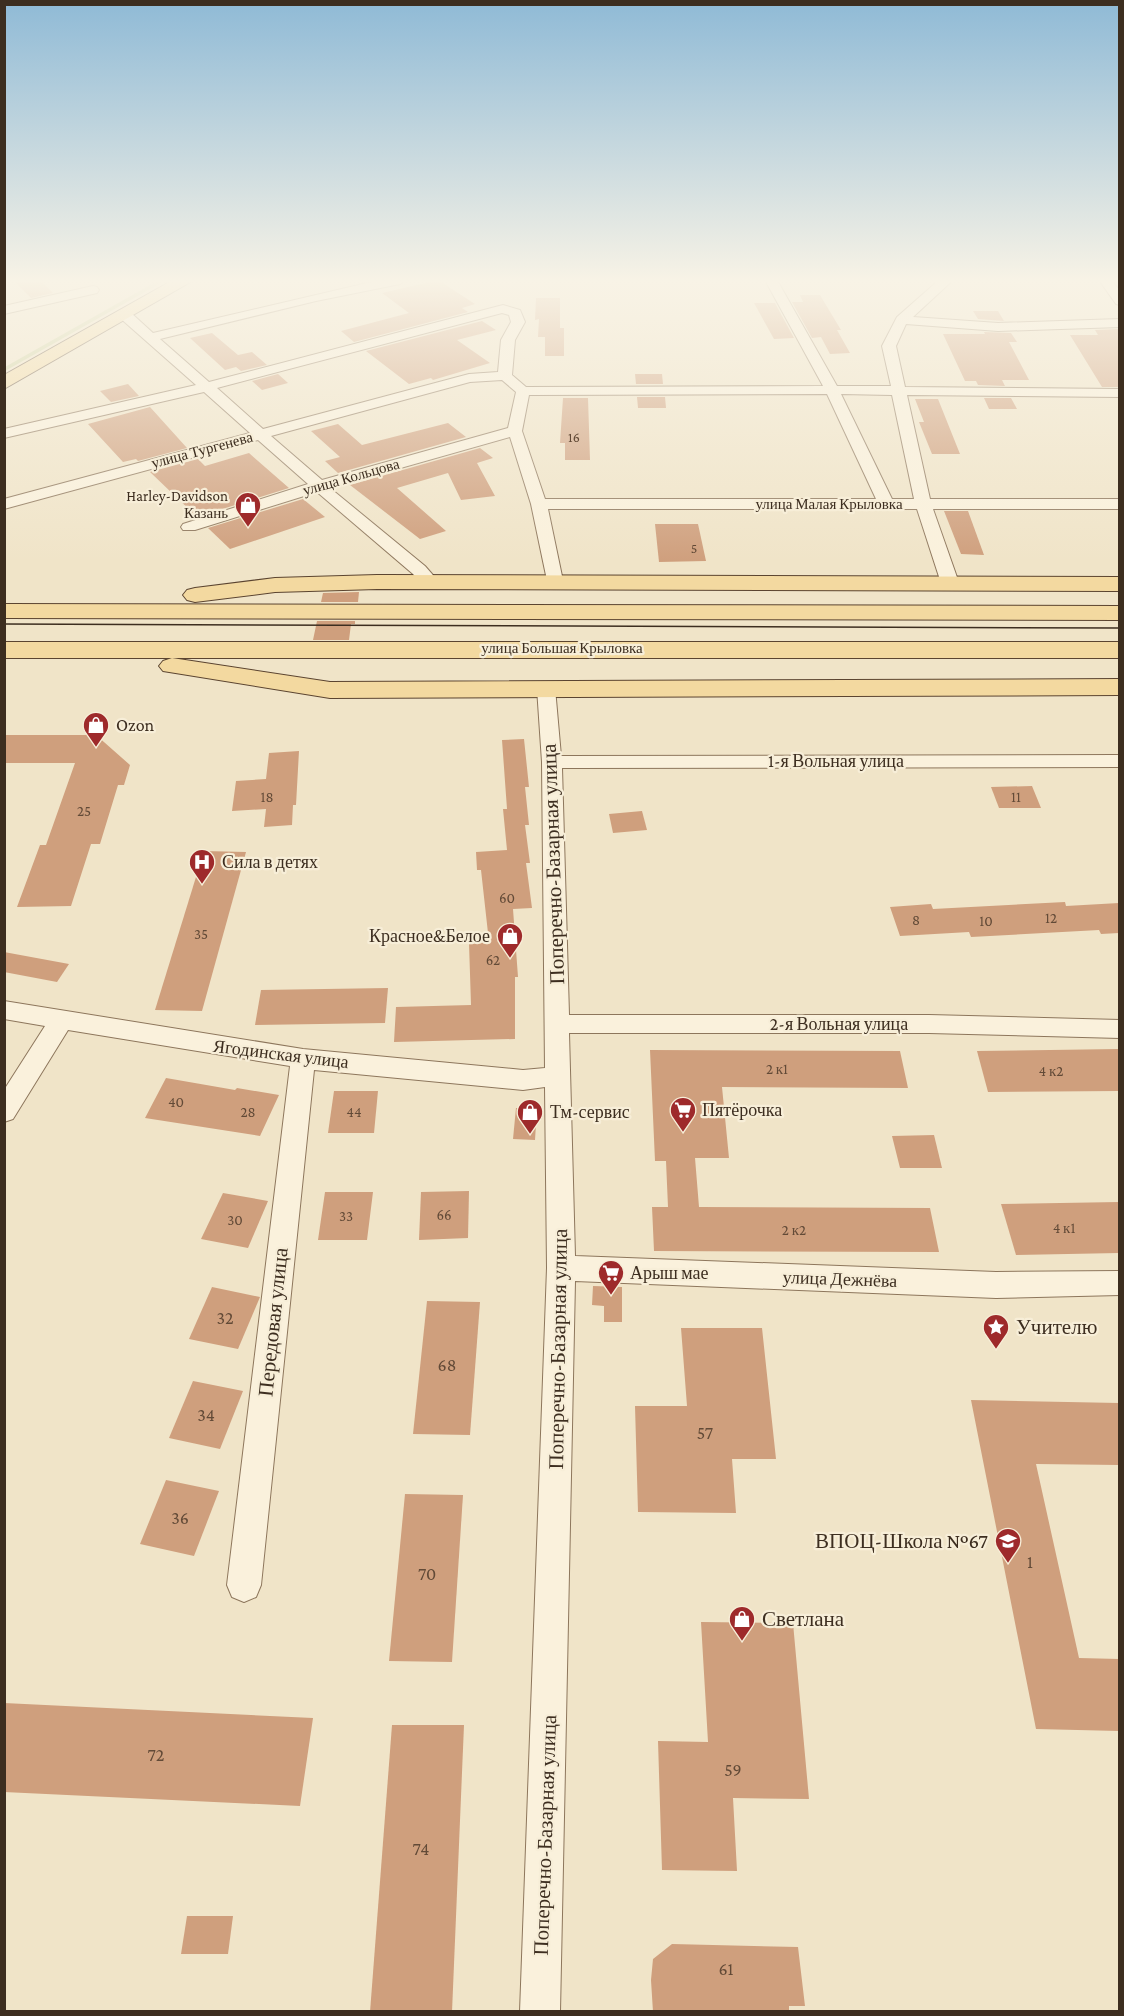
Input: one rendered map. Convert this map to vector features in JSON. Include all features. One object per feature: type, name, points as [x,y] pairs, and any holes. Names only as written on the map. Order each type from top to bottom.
[{"type":"main road","points":[[4,383],[20,374]]},
{"type":"main road","points":[[101,610],[177,597],[275,585],[554,581],[1119,584]]},
{"type":"main road","name":"улица Большая Крыловка","points":[[4,611],[1119,613]]},
{"type":"main road","name":"улица Большая Крыловка","points":[[4,650],[644,648],[1119,650]]},
{"type":"main road","points":[[84,651],[255,680],[330,690],[546,687],[1119,687]]},
{"type":"street","points":[[191,374],[419,570],[430,582]]},
{"type":"street","points":[[4,434],[255,374]]},
{"type":"street","points":[[823,374],[886,504]]},
{"type":"street","points":[[895,374],[923,504],[950,583]]},
{"type":"street","points":[[505,376],[523,391],[832,390],[1119,393]]},
{"type":"street","name":"улица Тургенева","points":[[4,504],[469,378],[505,376]]},
{"type":"street","points":[[523,391],[515,431],[539,504],[554,581]]},
{"type":"street","name":"улица Кольцова","points":[[189,527],[319,486],[515,431]]},
{"type":"street","name":"улица Малая Крыловка","points":[[539,504],[1119,504]]},
{"type":"street","name":"Поперечно-Базарная улица","points":[[540,2012],[561,1268],[559,1024],[552,762],[546,687]]},
{"type":"street","name":"1-я Вольная улица","points":[[552,762],[1119,760]]},
{"type":"street","name":"Ягодинская улица","points":[[4,1010],[303,1059],[524,1080],[559,1076]]},
{"type":"street","points":[[4,1112],[62,1019]]},
{"type":"street","name":"2-я Вольная улица","points":[[559,1024],[929,1024],[1119,1029]]},
{"type":"street","name":"Передовая улица","points":[[244,1585],[303,1059]]},
{"type":"street","name":"улица Дежнёва","points":[[561,1268],[996,1285],[1119,1283]]},
{"type":"building","points":[[278,374],[288,383],[262,390],[252,381]]},
{"type":"building","points":[[396,374],[453,374],[433,380],[431,378],[409,384]]},
{"type":"building","points":[[635,374],[662,374],[663,384],[636,384]]},
{"type":"building","points":[[962,374],[1026,374],[1029,380],[1002,380],[1005,386],[978,385],[976,381],[965,381]]},
{"type":"building","points":[[1094,374],[1119,374],[1119,387],[1102,387]]},
{"type":"building","points":[[128,384],[139,396],[111,402],[100,391]]},
{"type":"building","points":[[637,397],[665,397],[666,408],[638,408]]},
{"type":"building","points":[[563,398],[588,398],[590,460],[565,460],[565,443],[560,443]]},
{"type":"building","points":[[984,398],[1011,398],[1017,409],[989,409]]},
{"type":"building","points":[[915,399],[938,399],[960,454],[932,454],[919,422],[924,422]]},
{"type":"building","points":[[150,407],[187,448],[138,461],[136,459],[123,462],[88,424]]},
{"type":"building","points":[[448,423],[466,437],[338,473],[325,461],[340,457],[311,431],[338,424],[362,445]]},
{"type":"building","points":[[480,448],[493,458],[477,463],[495,496],[461,500],[448,473],[397,488],[446,531],[420,539],[350,485]]},
{"type":"building","points":[[249,453],[289,488],[197,517],[150,472],[198,459],[205,466]]},
{"type":"building","points":[[303,499],[325,517],[230,549],[208,528]]},
{"type":"building","points":[[944,511],[968,511],[984,555],[961,554]]},
{"type":"building","points":[[655,524],[698,524],[706,561],[659,562]]},
{"type":"building","points":[[359,592],[358,602],[321,602],[323,593]]},
{"type":"building","points":[[317,621],[355,621],[355,624],[351,624],[349,640],[313,640]]},
{"type":"building","points":[[4,735],[96,735],[130,765],[124,785],[118,785],[100,844],[91,844],[71,906],[17,907],[40,845],[46,845],[75,763],[4,763]]},
{"type":"building","points":[[524,739],[529,787],[525,787],[529,825],[525,825],[530,863],[526,863],[532,908],[513,909],[518,977],[515,977],[515,1039],[394,1042],[396,1007],[471,1005],[469,943],[489,942],[481,870],[477,870],[476,852],[507,850],[503,809],[507,809],[502,740]]},
{"type":"building","points":[[299,751],[296,805],[293,805],[292,825],[264,827],[266,809],[232,811],[236,781],[266,779],[269,753]]},
{"type":"building","points":[[1032,786],[1041,808],[999,808],[991,787]]},
{"type":"building","points":[[642,811],[647,830],[613,833],[609,814]]},
{"type":"building","points":[[204,851],[246,852],[202,1011],[155,1010]]},
{"type":"building","points":[[1065,902],[1066,906],[1119,903],[1119,933],[1101,934],[1099,930],[971,937],[969,932],[900,936],[890,907],[931,904],[933,909]]},
{"type":"building","points":[[4,952],[69,964],[57,982],[4,972]]},
{"type":"building","points":[[388,988],[385,1023],[255,1025],[261,990]]},
{"type":"building","points":[[1119,1049],[1119,1091],[988,1092],[977,1051]]},
{"type":"building","points":[[650,1050],[900,1051],[908,1088],[722,1087],[729,1158],[695,1158],[699,1207],[930,1208],[939,1252],[654,1251],[652,1207],[668,1207],[666,1161],[655,1161]]},
{"type":"building","points":[[166,1078],[279,1095],[260,1136],[145,1118]]},
{"type":"building","points":[[334,1091],[378,1091],[374,1133],[328,1133]]},
{"type":"building","points":[[516,1108],[537,1108],[535,1140],[513,1139]]},
{"type":"building","points":[[934,1135],[942,1168],[900,1168],[892,1136]]},
{"type":"building","points":[[469,1191],[468,1238],[419,1240],[421,1192]]},
{"type":"building","points":[[325,1192],[373,1192],[367,1240],[318,1240]]},
{"type":"building","points":[[223,1193],[268,1201],[248,1248],[201,1239]]},
{"type":"building","points":[[1119,1202],[1119,1253],[1016,1255],[1001,1204]]},
{"type":"building","points":[[593,1286],[622,1287],[622,1322],[604,1322],[604,1306],[592,1305]]},
{"type":"building","points":[[212,1287],[260,1297],[238,1349],[189,1339]]},
{"type":"building","points":[[427,1301],[480,1302],[470,1435],[413,1434]]},
{"type":"building","points":[[681,1328],[762,1328],[776,1459],[732,1459],[736,1513],[638,1512],[635,1406],[687,1406]]},
{"type":"building","points":[[193,1381],[243,1391],[220,1449],[169,1438]]},
{"type":"building","points":[[971,1400],[1119,1403],[1119,1465],[1036,1464],[1079,1658],[1119,1659],[1119,1731],[1036,1729]]},
{"type":"building","points":[[166,1480],[219,1491],[194,1556],[140,1544]]},
{"type":"building","points":[[405,1494],[463,1495],[452,1662],[389,1661]]},
{"type":"building","points":[[701,1622],[793,1623],[809,1799],[733,1798],[737,1871],[662,1870],[658,1741],[708,1742]]},
{"type":"building","points":[[4,1703],[313,1718],[300,1806],[4,1792]]},
{"type":"building","points":[[392,1725],[464,1725],[452,2012],[370,2012]]},
{"type":"building","points":[[187,1916],[233,1916],[228,1954],[181,1954]]},
{"type":"building","points":[[672,1944],[798,1947],[805,2006],[789,2006],[789,2012],[653,2012],[651,1980],[653,1959]]},
{"type":"tram line","points":[[4,624],[1120,628]]},
{"type":"place","name":"Harley-Davidson Казань","points":[[248,528]]},
{"type":"place","name":"Ozon","points":[[96,748]]},
{"type":"place","name":"Сила в детях","points":[[202,885]]},
{"type":"place","name":"Красное&Белое","points":[[510,959]]},
{"type":"place","name":"Пятёрочка","points":[[683,1133]]},
{"type":"place","name":"Тм-сервис","points":[[530,1135]]},
{"type":"place","name":"Арыш мае","points":[[611,1296]]},
{"type":"place","name":"Учителю","points":[[996,1350]]},
{"type":"place","name":"ВПОЦ-Школа №67","points":[[1008,1564]]},
{"type":"place","name":"Светлана","points":[[742,1642]]}]
